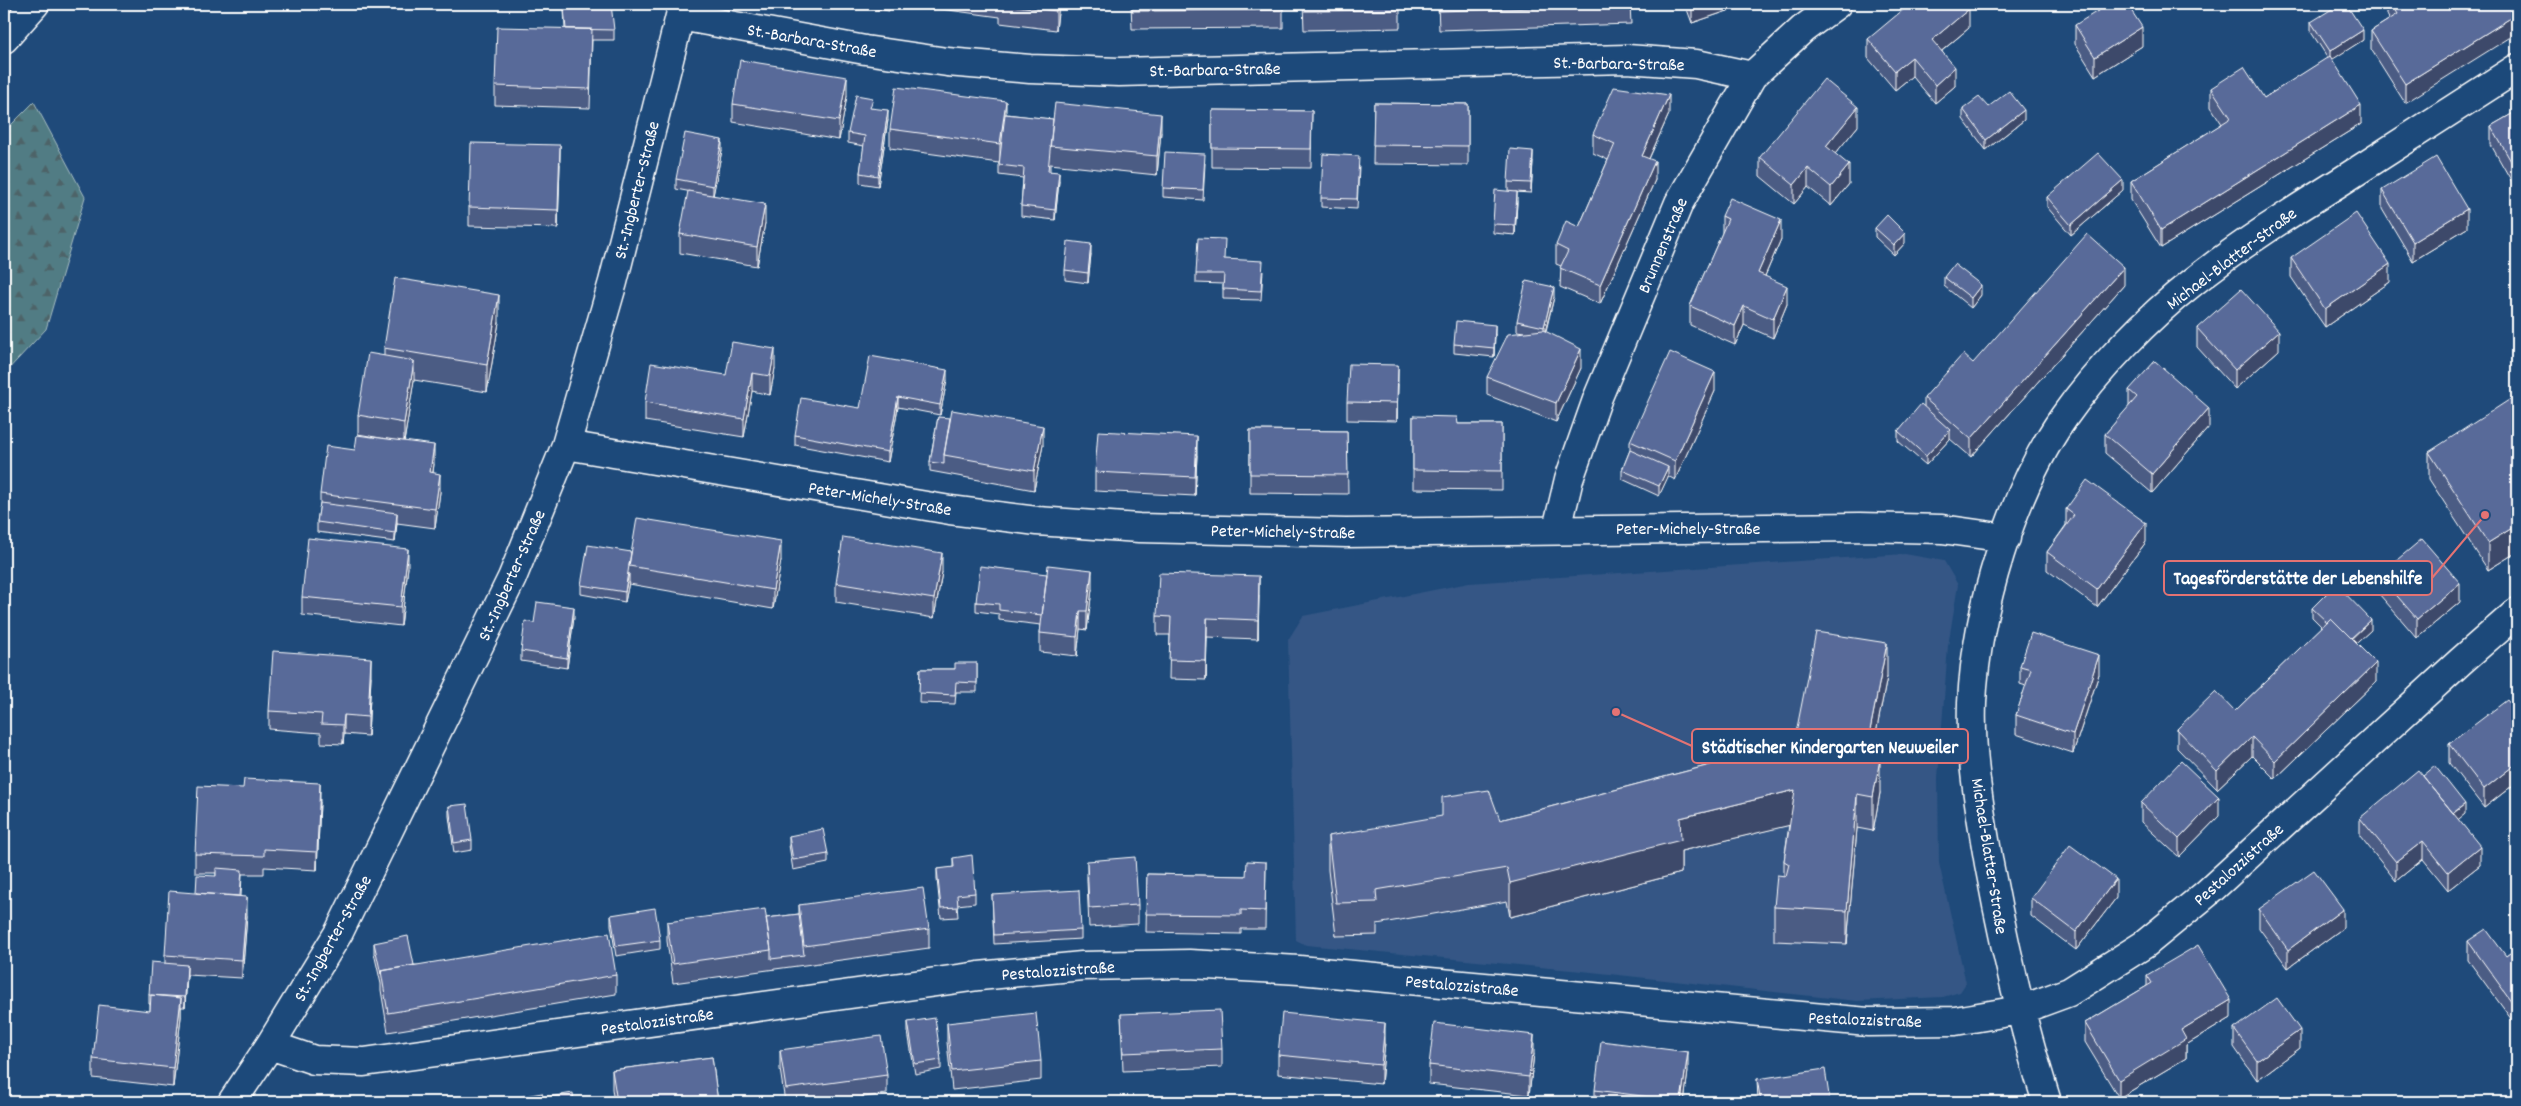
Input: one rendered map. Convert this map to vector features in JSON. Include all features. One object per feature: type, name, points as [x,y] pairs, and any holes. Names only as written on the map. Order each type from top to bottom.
[{"type":"street","points":[[4,39],[35,4]]},
{"type":"street","name":"Brunnenstraße","points":[[1557,529],[1569,479],[1598,397],[1679,203],[1752,76],[1803,29],[1837,4]]},
{"type":"street","name":"St.-Barbara-Straße","points":[[681,10],[865,50],[947,62],[1030,70],[1119,72],[1627,59],[1696,64],[1752,76]]},
{"type":"street","name":"St.-Ingberter-Straße","points":[[232,1102],[270,1045],[339,932],[512,578],[566,445],[613,282],[681,10]]},
{"type":"street","name":"Michael-Blatter-Straße","points":[[2047,1102],[2020,1010],[2006,953],[1978,801],[1972,704],[1980,636],[1989,592],[2006,538],[2027,482],[2063,418],[2141,329],[2192,282],[2270,226],[2517,68]]},
{"type":"street","name":"Peter-Michely-Straße","points":[[566,445],[950,510],[1037,520],[1139,528],[1346,533],[1860,526],[1942,529],[2006,538]]},
{"type":"street","name":"Pestalozzistraße","points":[[270,1045],[314,1060],[364,1062],[979,976],[1092,966],[1189,964],[1299,970],[1868,1022],[1955,1021],[2020,1010],[2069,992],[2145,944],[2206,894],[2461,660],[2517,612]]},
{"type":"shaded area","points":[[1905,554],[1944,561],[1958,585],[1948,646],[1938,778],[1939,863],[1966,983],[1960,992],[1943,997],[1857,1001],[1582,971],[1306,945],[1296,940],[1288,640],[1303,616],[1469,583]]},
{"type":"green space","points":[[34,102],[85,197],[46,329],[4,374],[4,132]]},
{"type":"building","points":[[611,4],[614,30],[566,29],[564,9]]},
{"type":"building","points":[[1000,4],[1057,4],[1056,11]]},
{"type":"building","points":[[1132,4],[1283,4],[1283,10],[1132,11]]},
{"type":"building","points":[[1304,4],[1400,4],[1400,10],[1304,11]]},
{"type":"building","points":[[1439,4],[1630,4],[1631,5],[1439,11]]},
{"type":"building","points":[[1910,4],[1964,4],[1969,9],[1932,40],[1955,67],[1935,85],[1912,57],[1895,71],[1868,39]]},
{"type":"building","points":[[2109,4],[2127,4],[2142,27],[2095,57],[2075,25]]},
{"type":"building","points":[[2340,4],[2346,4],[2363,30],[2330,51],[2311,22]]},
{"type":"building","points":[[2392,4],[2517,4],[2517,14],[2405,84],[2371,31],[2398,14]]},
{"type":"building","points":[[497,27],[592,29],[590,89],[495,86]]},
{"type":"building","points":[[2330,56],[2361,105],[2161,230],[2131,181],[2231,118],[2211,88],[2244,67],[2264,98]]},
{"type":"building","points":[[740,60],[847,77],[839,121],[733,104]]},
{"type":"building","points":[[1824,79],[1858,107],[1826,146],[1849,165],[1831,187],[1808,168],[1794,185],[1760,157]]},
{"type":"building","points":[[896,87],[1006,101],[1000,144],[890,129]]},
{"type":"building","points":[[1614,87],[1669,95],[1642,156],[1655,161],[1600,285],[1560,268],[1568,251],[1556,245],[1566,221],[1579,227],[1615,144],[1593,134]]},
{"type":"building","points":[[2009,91],[2024,110],[1986,140],[1963,109],[1979,97],[1988,107]]},
{"type":"building","points":[[856,95],[873,98],[870,108],[888,110],[878,176],[860,173],[865,136],[848,133]]},
{"type":"building","points":[[1055,103],[1161,114],[1157,156],[1050,146]]},
{"type":"building","points":[[1374,103],[1468,104],[1468,146],[1373,145]]},
{"type":"building","points":[[1212,110],[1312,111],[1311,149],[1212,148]]},
{"type":"building","points":[[2517,111],[2517,169],[2516,170],[2491,126]]},
{"type":"building","points":[[1005,114],[1053,119],[1048,171],[1059,172],[1055,210],[1021,206],[1024,168],[999,165]]},
{"type":"building","points":[[685,133],[722,140],[713,186],[676,179]]},
{"type":"building","points":[[471,143],[560,145],[558,210],[469,207]]},
{"type":"building","points":[[1510,149],[1533,151],[1531,183],[1508,182]]},
{"type":"building","points":[[1165,152],[1205,154],[1203,190],[1163,188]]},
{"type":"building","points":[[2098,153],[2123,180],[2071,225],[2047,197]]},
{"type":"building","points":[[1323,154],[1359,156],[1357,199],[1321,198]]},
{"type":"building","points":[[2436,157],[2467,209],[2413,242],[2382,190]]},
{"type":"building","points":[[1495,190],[1517,192],[1515,225],[1493,224]]},
{"type":"building","points":[[688,191],[765,204],[757,247],[680,234]]},
{"type":"building","points":[[1730,198],[1781,220],[1758,273],[1787,286],[1773,319],[1744,306],[1735,326],[1690,306],[1728,219],[1722,216]]},
{"type":"building","points":[[2356,213],[2390,264],[2325,309],[2291,258]]},
{"type":"building","points":[[1887,215],[1905,233],[1894,245],[1875,228]]},
{"type":"building","points":[[2087,234],[2124,267],[1971,439],[1924,398],[1963,354],[1973,363]]},
{"type":"building","points":[[1198,238],[1225,239],[1224,259],[1263,261],[1261,291],[1223,289],[1224,274],[1196,274]]},
{"type":"building","points":[[1068,241],[1091,244],[1088,273],[1065,270]]},
{"type":"building","points":[[1954,264],[1981,285],[1971,298],[1944,277]]},
{"type":"building","points":[[395,278],[499,295],[487,365],[384,348]]},
{"type":"building","points":[[1526,281],[1554,287],[1544,327],[1517,321]]},
{"type":"building","points":[[2241,289],[2279,331],[2235,370],[2197,328]]},
{"type":"building","points":[[1456,321],[1495,325],[1494,348],[1454,344]]},
{"type":"building","points":[[1543,330],[1581,349],[1556,403],[1487,377],[1508,334]]},
{"type":"building","points":[[732,342],[775,349],[770,376],[752,373],[744,419],[645,402],[651,363],[726,375]]},
{"type":"building","points":[[1670,352],[1715,372],[1675,461],[1630,441]]},
{"type":"building","points":[[368,353],[414,361],[404,423],[358,415]]},
{"type":"building","points":[[870,356],[947,370],[940,405],[898,397],[888,452],[795,435],[801,398],[860,408]]},
{"type":"building","points":[[2155,361],[2209,408],[2152,474],[2105,434],[2137,397],[2129,390]]},
{"type":"building","points":[[1349,364],[1398,365],[1397,403],[1347,402]]},
{"type":"building","points":[[2512,398],[2517,406],[2517,525],[2488,543],[2429,452]]},
{"type":"building","points":[[1921,404],[1950,430],[1926,456],[1898,431]]},
{"type":"building","points":[[952,410],[1043,426],[1034,471],[944,455]]},
{"type":"building","points":[[1413,416],[1457,417],[1458,424],[1502,424],[1502,471],[1413,470]]},
{"type":"building","points":[[938,417],[950,418],[944,464],[930,462]]},
{"type":"building","points":[[1250,430],[1347,431],[1348,475],[1250,474]]},
{"type":"building","points":[[1098,431],[1197,436],[1195,477],[1095,472]]},
{"type":"building","points":[[357,435],[434,445],[430,472],[440,474],[435,509],[320,494],[326,446],[355,450]]},
{"type":"building","points":[[1630,450],[1668,467],[1659,486],[1622,470]]},
{"type":"building","points":[[2087,480],[2146,523],[2097,589],[2047,552],[2074,515],[2066,509]]},
{"type":"building","points":[[320,503],[397,513],[395,533],[317,522]]},
{"type":"building","points":[[637,518],[781,541],[773,590],[629,566]]},
{"type":"building","points":[[843,537],[942,553],[934,599],[836,583]]},
{"type":"building","points":[[308,538],[408,549],[401,607],[302,597]]},
{"type":"building","points":[[2422,539],[2460,583],[2417,619],[2379,575]]},
{"type":"building","points":[[588,545],[631,552],[625,592],[581,585]]},
{"type":"building","points":[[1048,565],[1092,570],[1087,611],[1080,611],[1077,637],[1040,633]]},
{"type":"building","points":[[980,566],[1047,574],[1042,615],[999,610],[999,604],[976,602]]},
{"type":"building","points":[[1159,573],[1259,576],[1258,620],[1207,618],[1206,661],[1169,660],[1171,617],[1157,616]]},
{"type":"building","points":[[2336,584],[2371,620],[2351,638],[2331,618],[2327,622],[2312,608]]},
{"type":"building","points":[[537,602],[574,607],[567,658],[521,651],[525,621],[534,623]]},
{"type":"building","points":[[2331,618],[2376,663],[2275,761],[2252,737],[2217,771],[2177,729],[2216,691],[2235,711]]},
{"type":"building","points":[[1816,632],[1887,643],[1865,756],[1880,759],[1873,797],[1857,794],[1847,911],[1774,907],[1777,875],[1786,876],[1789,864],[1784,861],[1795,790],[1680,818],[1681,840],[1510,883],[1507,868],[1376,890],[1377,902],[1336,903],[1328,836],[1442,816],[1442,797],[1489,790],[1500,820],[1794,743]]},
{"type":"building","points":[[2031,633],[2099,655],[2073,734],[2016,715],[2031,669],[2020,666]]},
{"type":"building","points":[[273,651],[371,658],[368,717],[344,715],[343,725],[321,724],[322,714],[269,711]]},
{"type":"building","points":[[955,663],[977,663],[977,683],[956,682],[955,695],[919,693],[920,669],[955,669]]},
{"type":"building","points":[[2507,700],[2517,713],[2517,763],[2484,789],[2449,744]]},
{"type":"building","points":[[2181,761],[2219,797],[2179,839],[2141,803]]},
{"type":"building","points":[[2435,766],[2465,804],[2453,813],[2423,776]]},
{"type":"building","points":[[2418,770],[2480,846],[2448,872],[2423,841],[2396,862],[2360,818]]},
{"type":"building","points":[[244,779],[320,783],[317,852],[264,849],[264,856],[195,854],[198,786],[243,788]]},
{"type":"building","points":[[467,804],[472,840],[454,843],[449,806]]},
{"type":"building","points":[[823,829],[828,854],[793,860],[789,836]]},
{"type":"building","points":[[2070,845],[2116,879],[2076,932],[2031,898]]},
{"type":"building","points":[[972,855],[975,893],[957,895],[958,907],[941,908],[937,869],[954,867],[953,858]]},
{"type":"building","points":[[1135,857],[1138,905],[1089,908],[1087,861]]},
{"type":"building","points":[[1247,861],[1266,862],[1265,911],[1241,910],[1241,915],[1146,914],[1147,874],[1246,876]]},
{"type":"building","points":[[216,868],[242,870],[240,896],[196,893],[197,875],[216,876]]},
{"type":"building","points":[[2314,870],[2343,909],[2288,950],[2259,909]]},
{"type":"building","points":[[923,888],[929,929],[804,946],[799,905]]},
{"type":"building","points":[[1079,890],[1081,930],[994,935],[992,895]]},
{"type":"building","points":[[169,891],[247,897],[242,960],[165,955]]},
{"type":"building","points":[[655,908],[660,940],[616,946],[611,915]]},
{"type":"building","points":[[765,909],[771,950],[673,964],[667,922]]},
{"type":"building","points":[[799,914],[804,955],[771,959],[766,918]]},
{"type":"building","points":[[2486,929],[2506,956],[2517,948],[2517,1009],[2468,941]]},
{"type":"building","points":[[609,933],[616,975],[388,1013],[381,971]]},
{"type":"building","points":[[408,936],[414,965],[381,971],[381,974],[374,943]]},
{"type":"building","points":[[2198,945],[2231,1000],[2181,1030],[2186,1039],[2119,1080],[2085,1023],[2152,983],[2147,975]]},
{"type":"building","points":[[151,962],[187,965],[185,997],[149,995]]},
{"type":"building","points":[[151,995],[181,998],[173,1068],[93,1059],[99,1005],[150,1011]]},
{"type":"building","points":[[2277,998],[2300,1030],[2257,1061],[2234,1029]]},
{"type":"building","points":[[1220,1010],[1222,1049],[1123,1053],[1121,1014]]},
{"type":"building","points":[[1036,1013],[1041,1061],[952,1071],[947,1023]]},
{"type":"building","points":[[1282,1013],[1385,1023],[1381,1065],[1278,1055]]},
{"type":"building","points":[[935,1018],[941,1060],[915,1064],[908,1022]]},
{"type":"building","points":[[1434,1023],[1534,1035],[1529,1077],[1429,1065]]},
{"type":"building","points":[[881,1036],[887,1075],[786,1089],[780,1050]]},
{"type":"building","points":[[1601,1041],[1688,1052],[1681,1101],[1595,1090]]},
{"type":"building","points":[[712,1057],[718,1102],[617,1102],[612,1070]]},
{"type":"building","points":[[1825,1069],[1830,1102],[1761,1102],[1757,1079]]},
{"type":"building","points":[[542,1093],[544,1102],[490,1102]]},
{"type":"building","points":[[573,1093],[574,1102],[544,1102],[543,1098]]},
{"type":"place","name":"Tagesförderstätte der Lebenshilfe","points":[[2485,515]]},
{"type":"place","name":"Städtischer Kindergarten Neuweiler","points":[[1616,712]]}]
